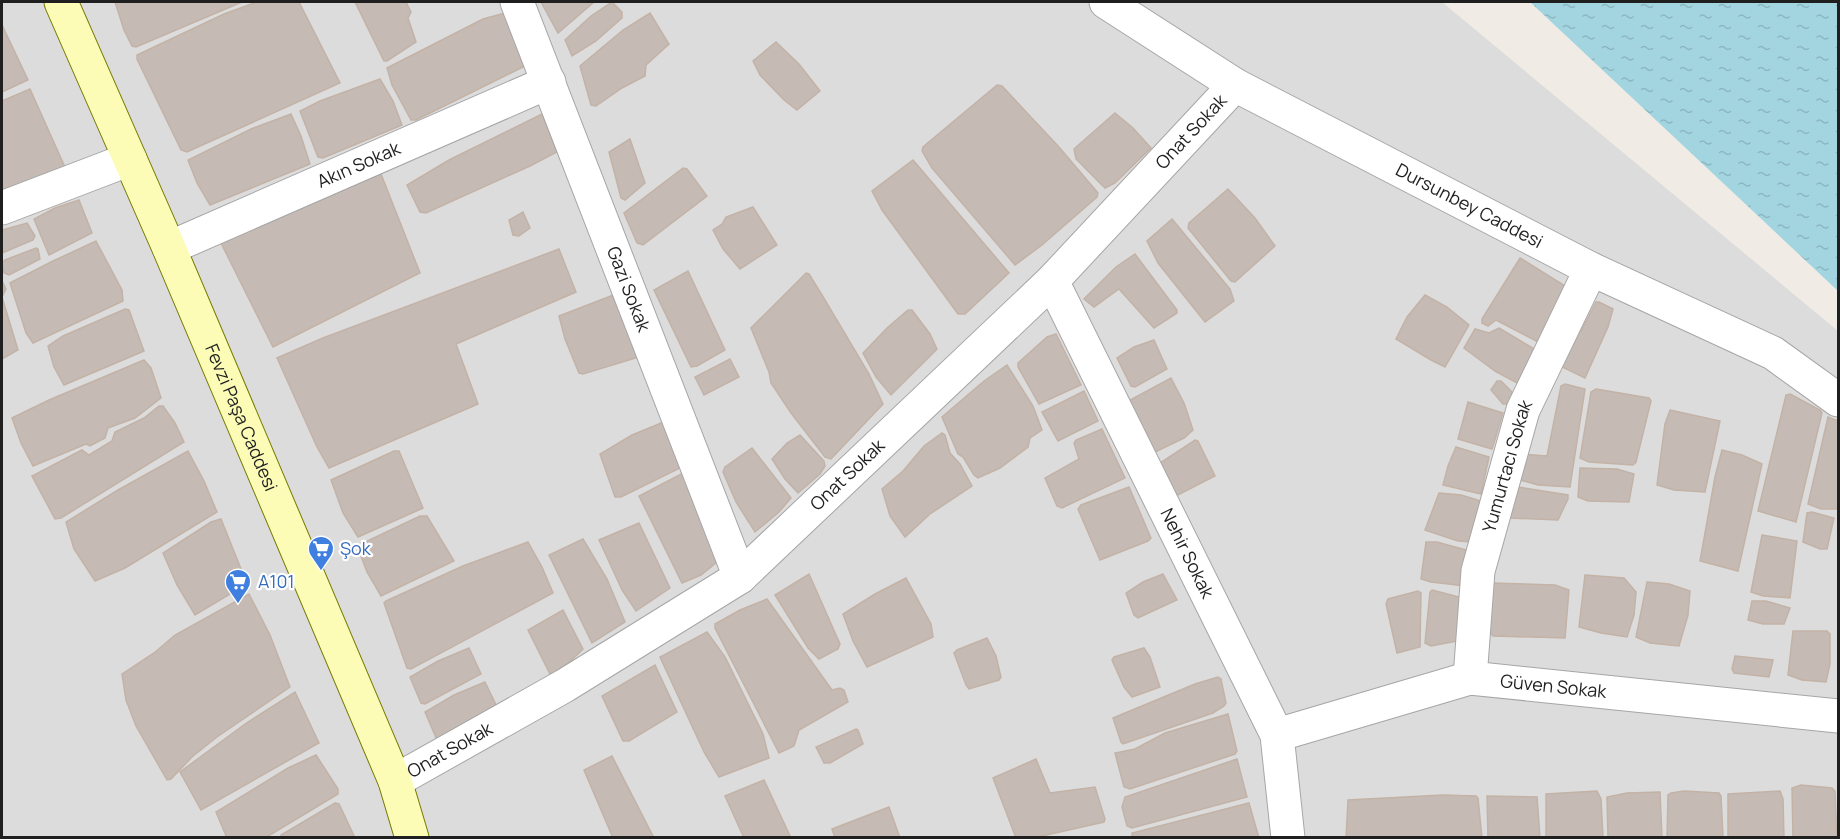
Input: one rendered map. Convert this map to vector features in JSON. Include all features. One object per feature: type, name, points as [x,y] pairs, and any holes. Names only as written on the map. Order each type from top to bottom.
[{"type":"main road","name":"Fevzi Paşa Caddesi","points":[[61,2],[169,248],[395,781],[412,837]]},
{"type":"street","name":"Gazi Sokak","points":[[517,2],[740,577]]},
{"type":"street","name":"Dursunbey Caddesi","points":[[1106,2],[1235,85],[1591,269],[1773,353],[1839,400]]},
{"type":"street","name":"Akın Sokak","points":[[169,248],[549,82]]},
{"type":"street","name":"Onat Sokak","points":[[395,781],[564,686],[740,577],[1052,281],[1235,85]]},
{"type":"street","points":[[2,208],[130,159]]},
{"type":"street","name":"Yumurtacı Sokak","points":[[1470,678],[1478,571],[1523,410],[1591,269]]},
{"type":"street","name":"Nehir Sokak","points":[[1052,281],[1277,735],[1288,837]]},
{"type":"street","name":"Güven Sokak","points":[[1277,735],[1470,678],[1839,716]]},
{"type":"shaded area","points":[[2,2],[1442,2],[1838,331],[1838,837],[2,838]]},
{"type":"water","points":[[1530,2],[1838,2],[1838,291]]},
{"type":"building","points":[[115,2],[242,2],[136,47],[132,46],[124,30]]},
{"type":"building","points":[[257,2],[299,2],[340,83],[187,152],[181,150],[137,55],[224,14]]},
{"type":"building","points":[[355,2],[406,2],[411,12],[408,18],[416,42],[384,61]]},
{"type":"building","points":[[541,2],[594,2],[558,33]]},
{"type":"building","points":[[612,2],[622,12],[622,18],[596,41],[572,56],[565,40],[591,16]]},
{"type":"building","points":[[509,12],[525,66],[416,120],[411,120],[392,85],[387,68],[483,19]]},
{"type":"building","points":[[650,13],[669,44],[646,65],[645,76],[596,106],[591,105],[580,66],[623,30]]},
{"type":"building","points":[[2,25],[28,80],[2,92]]},
{"type":"building","points":[[776,42],[799,64],[820,91],[797,110],[760,75],[753,61]]},
{"type":"building","points":[[380,79],[393,101],[402,125],[323,158],[318,157],[300,111],[320,101]]},
{"type":"building","points":[[997,85],[1002,86],[1098,193],[1097,197],[1042,245],[1015,265],[932,168],[922,151],[923,147]]},
{"type":"building","points":[[30,89],[69,176],[2,202],[2,101]]},
{"type":"building","points":[[1115,113],[1151,148],[1115,183],[1105,188],[1076,159],[1074,149]]},
{"type":"building","points":[[291,114],[310,164],[210,205],[197,183],[188,160],[251,129]]},
{"type":"building","points":[[542,114],[557,152],[426,213],[420,212],[407,185],[449,160]]},
{"type":"building","points":[[630,139],[645,183],[625,200],[621,198],[609,152]]},
{"type":"building","points":[[913,160],[1009,273],[965,314],[958,314],[882,210],[872,191]]},
{"type":"building","points":[[683,168],[687,169],[707,196],[643,245],[637,243],[624,213]]},
{"type":"building","points":[[381,174],[420,273],[273,347],[220,241]]},
{"type":"building","points":[[1228,189],[1255,218],[1275,246],[1235,282],[1231,281],[1188,228],[1189,223]]},
{"type":"building","points":[[79,200],[92,233],[49,255],[34,219],[55,208]]},
{"type":"building","points":[[753,207],[777,245],[740,269],[723,249],[713,230],[722,224],[726,217]]},
{"type":"building","points":[[523,212],[530,228],[519,236],[513,235],[509,220]]},
{"type":"building","points":[[1172,219],[1230,289],[1234,301],[1205,322],[1158,263],[1147,241]]},
{"type":"building","points":[[27,223],[35,236],[33,240],[2,253],[2,230]]},
{"type":"building","points":[[96,241],[122,290],[123,301],[33,343],[26,333],[10,283]]},
{"type":"building","points":[[36,248],[40,259],[9,275],[4,273],[2,263],[5,260]]},
{"type":"building","points":[[559,249],[576,292],[456,344],[478,404],[329,468],[317,447],[277,358],[323,338]]},
{"type":"building","points":[[1135,254],[1177,310],[1177,313],[1154,328],[1119,289],[1094,307],[1084,299],[1116,267]]},
{"type":"building","points":[[1520,258],[1570,289],[1542,344],[1496,320],[1488,326],[1482,323],[1482,319]]},
{"type":"building","points":[[688,271],[725,350],[691,367],[654,290]]},
{"type":"building","points":[[806,273],[809,274],[869,374],[883,404],[831,459],[825,457],[771,383],[769,372],[751,328]]},
{"type":"building","points":[[2,281],[6,289],[2,297]]},
{"type":"building","points":[[616,294],[642,356],[583,374],[579,373],[565,339],[559,316]]},
{"type":"building","points":[[1425,295],[1447,307],[1469,325],[1445,367],[1396,339],[1407,317]]},
{"type":"building","points":[[2,297],[18,350],[2,359]]},
{"type":"building","points":[[1596,302],[1613,309],[1608,327],[1585,378],[1556,364],[1574,331],[1581,331]]},
{"type":"building","points":[[125,309],[129,310],[144,351],[64,385],[54,367],[48,346],[63,336]]},
{"type":"building","points":[[908,310],[912,310],[930,334],[937,349],[891,395],[876,377],[863,353]]},
{"type":"building","points":[[1499,328],[1536,350],[1519,384],[1495,371],[1464,348],[1475,329],[1489,333]]},
{"type":"building","points":[[1056,334],[1081,385],[1039,404],[1018,367],[1018,363],[1047,337]]},
{"type":"building","points":[[1154,340],[1167,369],[1135,387],[1131,386],[1117,358],[1134,347]]},
{"type":"building","points":[[730,359],[739,377],[704,395],[695,377]]},
{"type":"building","points":[[144,360],[151,368],[161,398],[135,418],[108,428],[105,438],[90,446],[86,444],[33,466],[12,418]]},
{"type":"building","points":[[1007,365],[1033,406],[1042,430],[1030,438],[1028,447],[1000,468],[978,478],[963,457],[958,454],[942,417],[984,381]]},
{"type":"building","points":[[1171,378],[1184,403],[1193,430],[1184,438],[1155,452],[1130,400]]},
{"type":"building","points":[[1497,381],[1501,381],[1514,394],[1507,404],[1503,404],[1491,390]]},
{"type":"building","points":[[1565,384],[1585,389],[1570,487],[1538,485],[1513,478],[1519,454],[1547,456],[1561,386]]},
{"type":"building","points":[[1596,389],[1649,398],[1651,401],[1636,462],[1633,465],[1589,462],[1580,458],[1591,392]]},
{"type":"building","points":[[1084,391],[1098,421],[1058,441],[1042,412]]},
{"type":"building","points":[[1790,394],[1822,413],[1796,522],[1758,511],[1786,395]]},
{"type":"building","points":[[1468,402],[1503,413],[1492,449],[1458,439]]},
{"type":"building","points":[[159,406],[163,406],[175,423],[184,442],[61,518],[55,519],[32,476],[82,450],[89,455],[112,441],[115,432],[144,418]]},
{"type":"building","points":[[1670,410],[1720,421],[1705,492],[1674,490],[1657,485],[1665,424]]},
{"type":"building","points":[[1828,417],[1838,421],[1838,509],[1821,509],[1808,504]]},
{"type":"building","points":[[666,421],[681,465],[678,469],[621,497],[615,497],[600,454],[632,435]]},
{"type":"building","points":[[1102,429],[1125,478],[1062,508],[1057,506],[1045,478],[1079,459],[1074,443],[1076,440]]},
{"type":"building","points":[[942,433],[945,435],[950,453],[960,464],[972,486],[930,514],[905,537],[890,516],[882,489],[903,471],[924,446]]},
{"type":"building","points":[[800,435],[824,461],[825,466],[820,474],[798,493],[785,479],[772,459],[787,443]]},
{"type":"building","points":[[1195,440],[1198,441],[1215,476],[1178,495],[1173,493],[1160,463]]},
{"type":"building","points":[[1456,447],[1489,457],[1481,494],[1443,485]]},
{"type":"building","points":[[752,448],[791,498],[779,512],[755,532],[736,502],[723,472],[725,467]]},
{"type":"building","points":[[1722,450],[1742,455],[1762,464],[1738,571],[1700,561]]},
{"type":"building","points":[[188,451],[217,512],[125,568],[95,581],[74,549],[66,522]]},
{"type":"building","points":[[394,451],[399,451],[423,508],[358,537],[343,513],[331,480]]},
{"type":"building","points":[[1580,468],[1617,469],[1634,474],[1629,502],[1588,501],[1578,497]]},
{"type":"building","points":[[683,473],[717,562],[701,575],[682,583],[639,496]]},
{"type":"building","points":[[1512,486],[1568,495],[1568,499],[1558,520],[1509,518]]},
{"type":"building","points":[[1129,487],[1151,538],[1100,560],[1078,509],[1081,505]]},
{"type":"building","points":[[1439,493],[1461,495],[1481,501],[1472,542],[1458,541],[1425,530]]},
{"type":"building","points":[[1812,512],[1834,518],[1827,549],[1820,549],[1803,542],[1807,513]]},
{"type":"building","points":[[420,516],[427,516],[454,561],[381,596],[367,572],[357,546]]},
{"type":"building","points":[[221,519],[247,584],[195,615],[177,585],[163,553],[211,522]]},
{"type":"building","points":[[639,523],[670,588],[636,611],[622,590],[599,540]]},
{"type":"building","points":[[1762,535],[1797,541],[1790,598],[1763,596],[1751,592]]},
{"type":"building","points":[[583,539],[607,579],[625,622],[592,643],[549,555]]},
{"type":"building","points":[[528,542],[553,593],[411,669],[407,668],[384,603],[463,566]]},
{"type":"building","points":[[1426,542],[1437,542],[1470,551],[1465,586],[1421,579]]},
{"type":"building","points":[[809,574],[840,644],[838,649],[819,659],[808,648],[775,595]]},
{"type":"building","points":[[1163,574],[1177,600],[1138,618],[1134,615],[1126,593],[1143,582]]},
{"type":"building","points":[[1585,575],[1624,578],[1636,592],[1634,615],[1627,637],[1579,627]]},
{"type":"building","points":[[906,578],[931,624],[933,637],[867,667],[853,641],[843,614]]},
{"type":"building","points":[[1647,582],[1669,584],[1690,591],[1688,615],[1679,646],[1650,643],[1636,637]]},
{"type":"building","points":[[1491,583],[1555,585],[1569,590],[1565,638],[1493,636],[1490,632],[1488,595]]},
{"type":"building","points":[[1432,590],[1463,598],[1463,640],[1431,646],[1425,643]]},
{"type":"building","points":[[1418,591],[1421,593],[1420,647],[1397,653],[1386,604],[1388,599]]},
{"type":"building","points":[[249,594],[270,635],[290,687],[217,737],[192,757],[171,779],[167,780],[136,726],[126,700],[122,674],[154,653],[175,635]]},
{"type":"building","points":[[767,599],[832,690],[840,688],[844,690],[848,702],[799,730],[794,746],[779,753],[715,628],[715,624],[740,610]]},
{"type":"building","points":[[1752,601],[1766,601],[1790,608],[1784,624],[1763,624],[1748,620]]},
{"type":"building","points":[[563,610],[583,649],[562,669],[550,674],[528,630]]},
{"type":"building","points":[[1793,631],[1827,631],[1830,634],[1830,664],[1826,682],[1802,680],[1788,675]]},
{"type":"building","points":[[707,632],[725,657],[763,734],[769,758],[719,777],[704,752],[660,657]]},
{"type":"building","points":[[987,638],[996,656],[1001,677],[999,680],[969,689],[954,653]]},
{"type":"building","points":[[469,648],[481,674],[425,704],[421,703],[410,677],[438,661]]},
{"type":"building","points":[[1144,648],[1150,657],[1160,687],[1132,697],[1124,687],[1112,660],[1114,657]]},
{"type":"building","points":[[1735,656],[1773,660],[1769,677],[1734,673],[1732,669]]},
{"type":"building","points":[[655,665],[677,712],[629,741],[623,741],[602,696]]},
{"type":"building","points":[[1218,677],[1221,679],[1226,703],[1224,706],[1213,713],[1123,744],[1121,742],[1113,718],[1195,684]]},
{"type":"building","points":[[485,682],[498,709],[437,740],[425,712],[454,695]]},
{"type":"building","points":[[295,692],[319,743],[201,810],[180,772],[245,724]]},
{"type":"building","points":[[1228,714],[1237,751],[1235,754],[1130,789],[1124,787],[1115,753],[1135,749],[1165,733]]},
{"type":"building","points":[[856,729],[863,744],[830,763],[824,763],[816,747]]},
{"type":"building","points":[[316,755],[338,789],[338,794],[265,838],[227,838],[216,812],[288,768]]},
{"type":"building","points":[[612,756],[654,838],[613,838],[584,770]]},
{"type":"building","points":[[1036,759],[1050,793],[1095,787],[1104,822],[1033,838],[1016,838],[993,778]]},
{"type":"building","points":[[1237,759],[1247,797],[1132,828],[1127,826],[1122,807],[1125,797]]},
{"type":"building","points":[[764,780],[791,838],[744,838],[725,796]]},
{"type":"building","points":[[1801,785],[1832,788],[1835,791],[1837,838],[1793,838],[1792,788]]},
{"type":"building","points":[[1597,791],[1601,799],[1603,838],[1546,838],[1546,794]]},
{"type":"building","points":[[1684,791],[1719,793],[1723,838],[1667,838],[1668,795]]},
{"type":"building","points":[[1780,791],[1783,799],[1784,838],[1728,838],[1728,794]]},
{"type":"building","points":[[1660,792],[1662,838],[1608,838],[1607,797],[1627,793]]},
{"type":"building","points":[[1443,795],[1476,796],[1478,798],[1482,838],[1346,838],[1348,800]]},
{"type":"building","points":[[1487,796],[1537,797],[1540,838],[1488,838]]},
{"type":"building","points":[[335,803],[339,804],[355,838],[283,838],[281,835]]},
{"type":"building","points":[[1249,803],[1259,838],[1132,838],[1132,833]]},
{"type":"building","points":[[889,807],[900,838],[835,838],[832,829]]},
{"type":"place","name":"Şok","points":[[321,572]]},
{"type":"place","name":"A101","points":[[238,605]]}]
